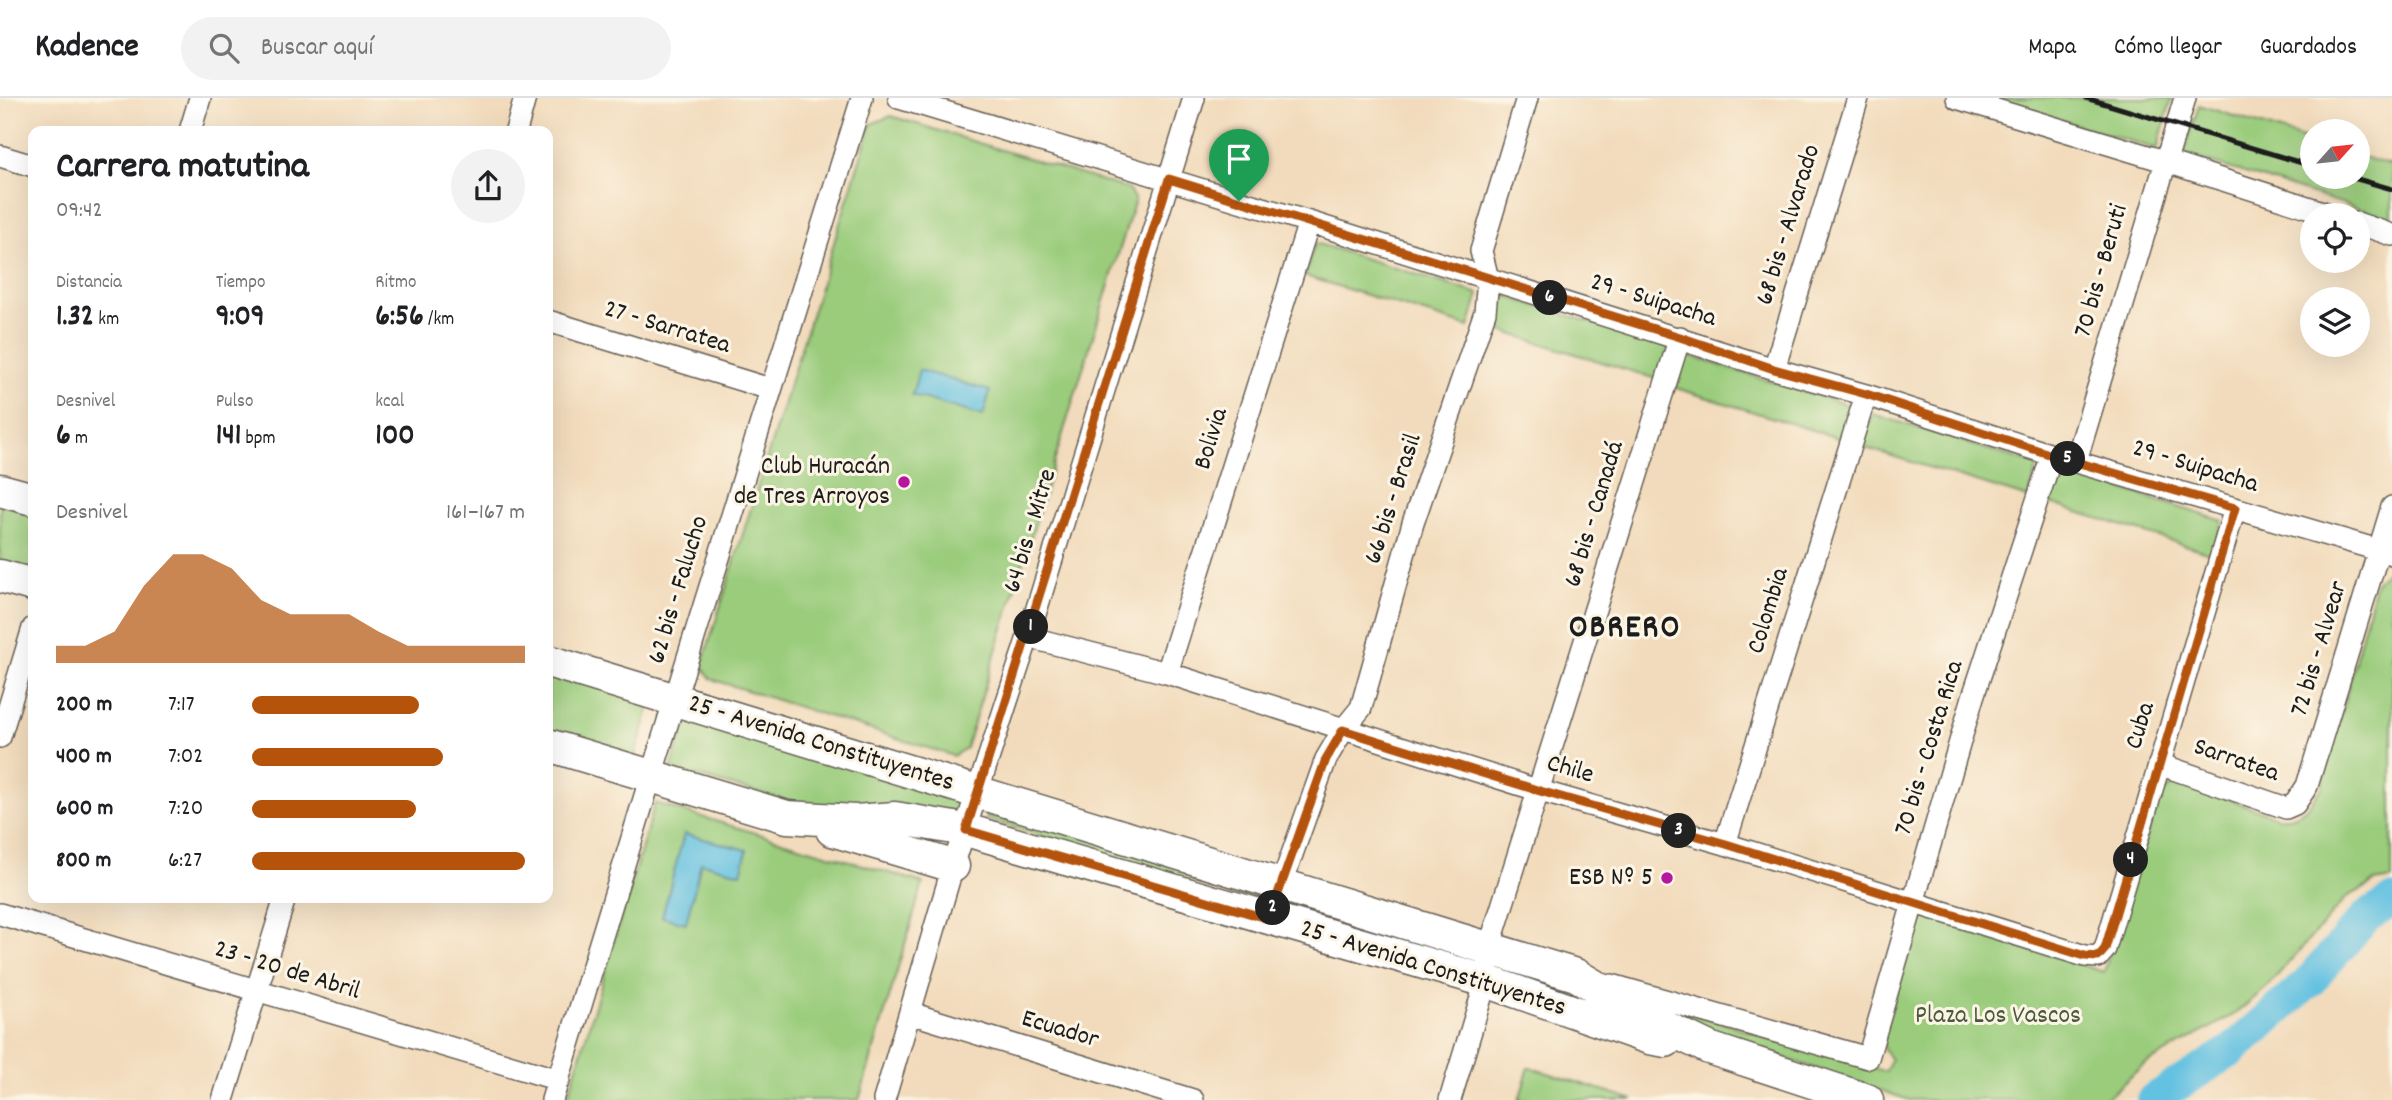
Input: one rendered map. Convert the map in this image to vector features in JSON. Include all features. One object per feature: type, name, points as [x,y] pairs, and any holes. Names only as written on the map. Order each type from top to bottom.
[{"type":"main road","points":[[0,490],[28,498]]},
{"type":"main road","points":[[0,576],[28,584]]},
{"type":"main road","name":"25 - Avenida Constituyentes","points":[[553,662],[1576,975],[1663,1026],[1709,1048],[1867,1100]]},
{"type":"main road","name":"25 - Avenida Constituyentes","points":[[553,747],[786,817],[855,821],[895,818],[966,830],[1486,981],[1649,1038],[1709,1048]]},
{"type":"main road","points":[[786,817],[953,866]]},
{"type":"street","points":[[192,126],[200,98]]},
{"type":"street","points":[[517,126],[525,98]]},
{"type":"street","name":"62 bis - Falucho","points":[[556,1090],[862,98]]},
{"type":"street","name":"29 - Suipacha","points":[[899,98],[1309,222],[1680,337],[1774,369],[1866,394],[2052,455],[2386,552]]},
{"type":"street","name":"64 bis - Mitre","points":[[884,1100],[953,866],[1028,636],[1194,98]]},
{"type":"street","name":"66 bis - Brasil","points":[[1269,919],[1326,759],[1343,730],[1362,708],[1413,523],[1485,312],[1488,279],[1481,251],[1527,98]]},
{"type":"street","name":"68 bis - Alvarado","points":[[1774,369],[1858,98]]},
{"type":"street","points":[[1957,98],[2300,205]]},
{"type":"street","name":"70 bis - Beruti","points":[[2076,461],[2185,98]]},
{"type":"street","points":[[0,156],[28,164]]},
{"type":"street","name":"Bolivia","points":[[1167,673],[1309,222]]},
{"type":"street","points":[[2370,227],[2392,235]]},
{"type":"street","name":"27 - Sarratea","points":[[553,323],[771,389]]},
{"type":"street","name":"68 bis - Canadá","points":[[1489,948],[1680,337]]},
{"type":"street","name":"Colombia","points":[[1726,844],[1866,394]]},
{"type":"street","name":"70 bis - Costa Rica","points":[[1868,1058],[1973,697],[2052,455]]},
{"type":"street","name":"72 bis - Alvear","points":[[2295,804],[2307,786],[2386,552],[2392,507]]},
{"type":"street","name":"Cuba","points":[[2098,957],[2105,949],[2235,508]]},
{"type":"street","name":"Chile","points":[[1028,636],[1167,673],[1540,791],[1726,844],[2085,956],[2098,957]]},
{"type":"street","points":[[0,737],[28,645]]},
{"type":"street","name":"Sarratea","points":[[2159,764],[2286,808],[2295,804]]},
{"type":"street","points":[[223,1100],[284,903]]},
{"type":"street","name":"23 - 20 de Abril","points":[[0,914],[258,991],[556,1090]]},
{"type":"street","points":[[1450,1100],[1486,981],[1489,948]]},
{"type":"street","name":"25 - Avenida Constituyentes","points":[[1576,975],[1868,1058]]},
{"type":"street","name":"Ecuador","points":[[910,1013],[1193,1100]]},
{"type":"green space","points":[[1986,98],[2172,98],[2157,149]]},
{"type":"green space","points":[[2199,105],[2300,137],[2300,189],[2370,189],[2370,159],[2392,166],[2392,219],[2370,212],[2370,203],[2341,203],[2184,154]]},
{"type":"green space","name":"Club Huracán de Tres Arroyos","points":[[891,116],[1128,189],[1135,200],[966,748],[953,756],[711,679],[702,665],[871,124]]},
{"type":"green space","points":[[1315,243],[1479,294],[1469,327],[1305,276]]},
{"type":"green space","points":[[1505,296],[1670,347],[1660,380],[1495,329]]},
{"type":"green space","points":[[1686,355],[1851,406],[1841,439],[1676,388]]},
{"type":"green space","points":[[1873,414],[2038,465],[2028,498],[1863,447]]},
{"type":"green space","points":[[2059,470],[2223,521],[2213,554],[2049,503]]},
{"type":"green space","points":[[0,503],[28,511],[28,572],[0,564]]},
{"type":"green space","name":"Plaza Los Vascos","points":[[2387,572],[2392,572],[2392,879],[2375,882],[2347,897],[2266,988],[2235,1014],[2142,1066],[2105,1100],[1909,1100],[1680,1023],[1632,996],[1886,1072],[1891,1060],[1884,1049],[1882,1036],[1915,930],[1925,918],[1934,918],[2104,972],[2158,799],[2167,789],[2186,783],[2277,817],[2285,817],[2304,810],[2322,788],[2376,581]]},
{"type":"green space","points":[[553,673],[651,703],[634,759],[553,734]]},
{"type":"green space","points":[[688,714],[957,797],[961,804],[958,814],[817,809],[671,769]]},
{"type":"green space","points":[[655,803],[923,883],[859,1100],[567,1100]]},
{"type":"green space","points":[[990,806],[1267,892],[1263,904],[986,819]]},
{"type":"green space","points":[[1291,898],[1474,955],[1470,967],[1287,910]]},
{"type":"green space","points":[[1529,1067],[1634,1100],[1519,1100]]},
{"type":"water","points":[[919,370],[990,391],[983,416],[912,395]]},
{"type":"water","points":[[684,834],[747,850],[741,873],[701,863],[686,923],[662,917]]},
{"type":"waterway","points":[[2153,1100],[2231,1051],[2308,983],[2366,917],[2392,901]]},
{"type":"railway","points":[[2086,98],[2300,162]]},
{"type":"railway","points":[[2370,183],[2392,189]]},
{"type":"place","name":"Club Huracán de Tres Arroyos","points":[[904,482]]},
{"type":"place","name":"ESB Nº 5","points":[[1667,878]]},
{"type":"district","name":"OBRERO","points":[[1625,629]]},
{"type":"route","points":[[1169,179],[1239,201],[1680,337],[1774,369],[1866,394],[2052,455],[2235,508],[2105,949],[2098,957],[2085,956],[1726,844],[1540,791],[1343,730],[1326,759],[1269,919],[966,830],[1169,179]]}]
